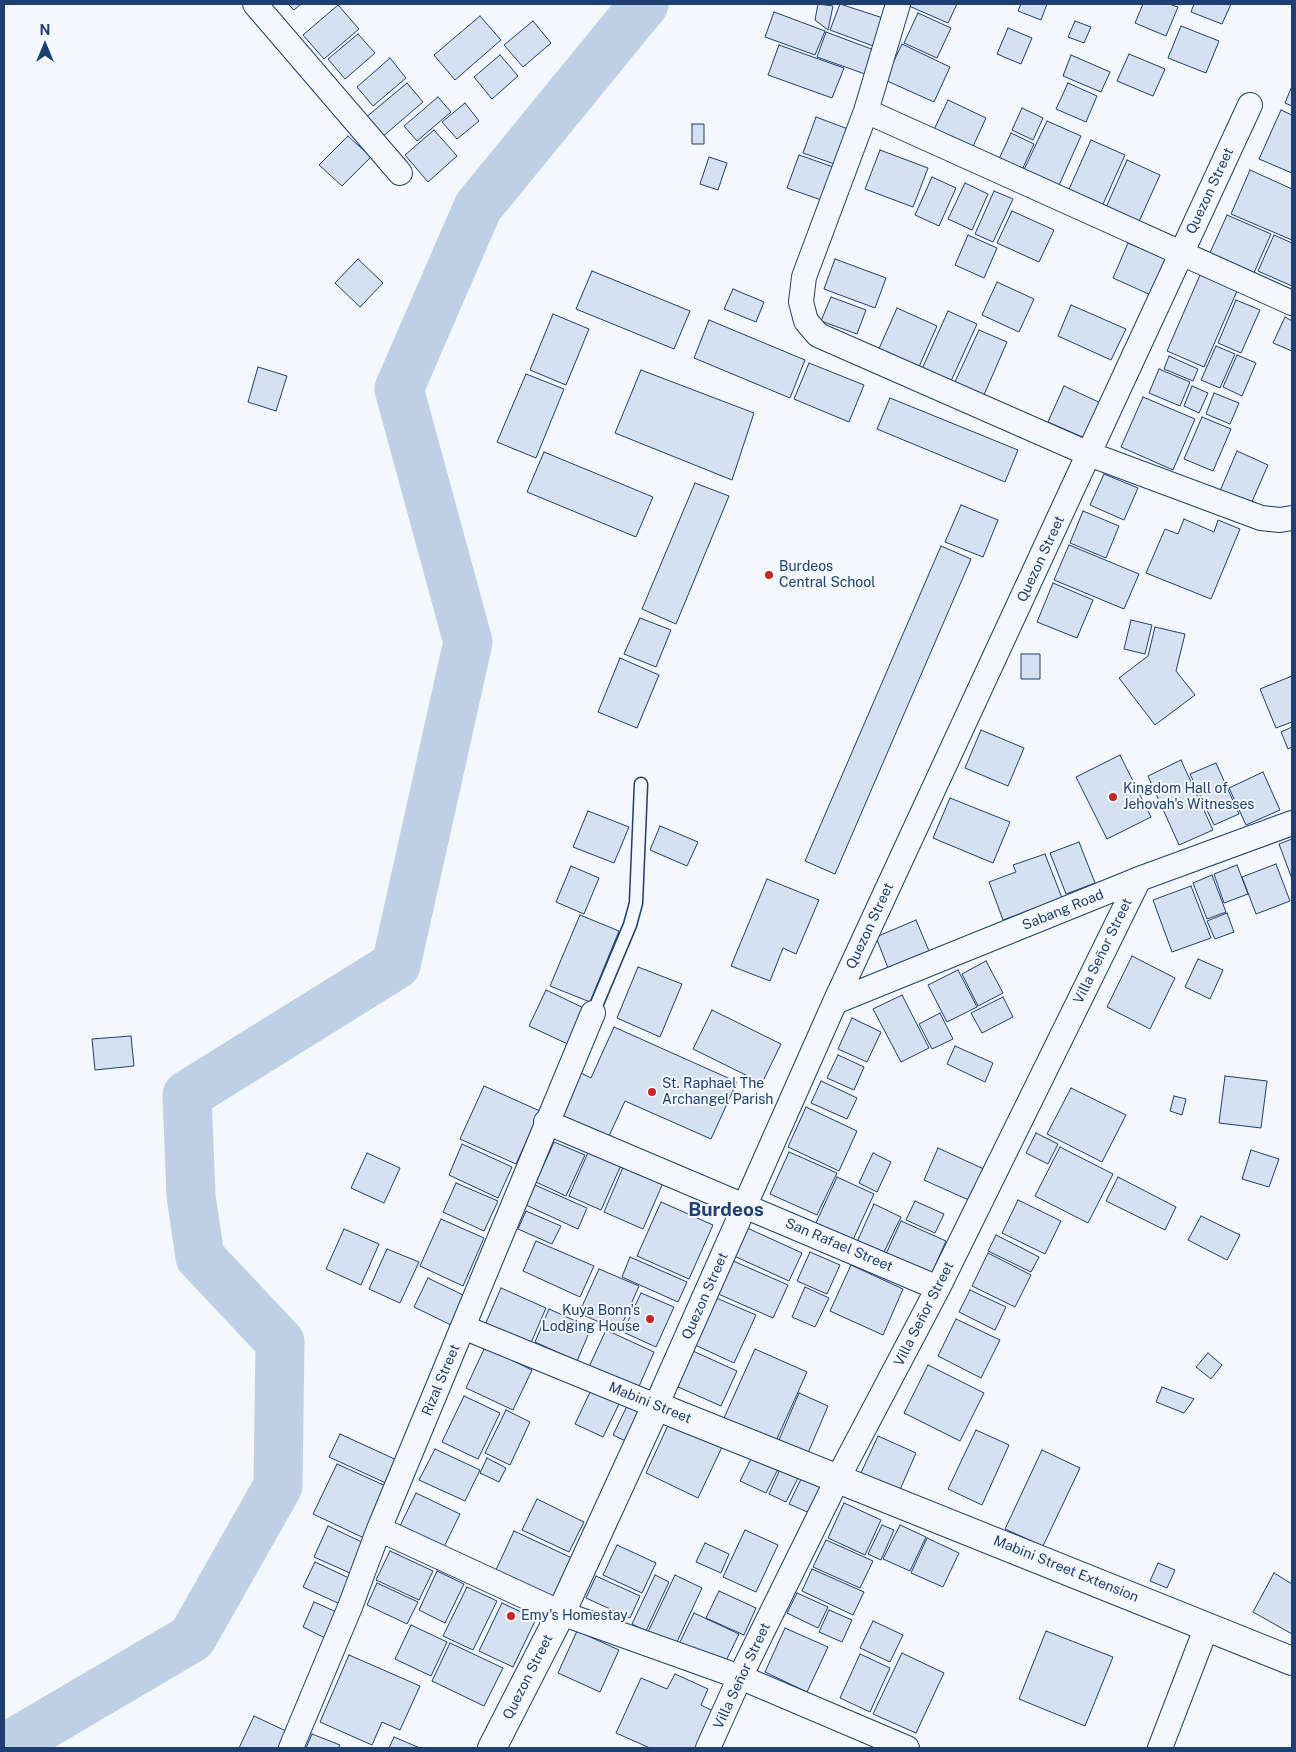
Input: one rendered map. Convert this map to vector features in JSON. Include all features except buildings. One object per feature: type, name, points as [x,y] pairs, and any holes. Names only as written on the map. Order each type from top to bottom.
[{"type":"street","points":[[255,4],[400,173]]},
{"type":"street","points":[[898,4],[866,111],[804,277],[801,302],[806,321],[818,335],[1089,454],[1261,518],[1280,520],[1292,518]]},
{"type":"street","name":"Quezon Street","points":[[492,1748],[561,1613],[656,1406],[835,1002],[1250,105]]},
{"type":"street","points":[[866,111],[1181,255],[1292,303]]},
{"type":"street","name":"Sabang Road","points":[[835,1002],[1139,879],[1292,822]]},
{"type":"street","name":"Villa Señor Street","points":[[708,1748],[740,1677],[838,1478],[938,1288],[1139,879]]},
{"type":"street","name":"Rizal Street","points":[[291,1748],[546,1122],[593,1012]]},
{"type":"street","name":"San Rafael Street","points":[[546,1122],[938,1288]]},
{"type":"street","name":"Mabini Street","points":[[463,1326],[656,1406],[838,1478]]},
{"type":"street","name":"Mabini Street Extension","points":[[838,1478],[1292,1661]]},
{"type":"street","points":[[379,1529],[561,1613],[740,1677],[907,1748]]},
{"type":"street","points":[[1160,1748],[1208,1626]]},
{"type":"lane","points":[[593,1012],[630,925],[636,903],[641,784]]},
{"type":"waterway","points":[[5,1748],[192,1638],[278,1486],[280,1342],[200,1257],[191,1196],[187,1095],[396,965],[468,642],[399,389],[478,207],[644,4]]},
{"type":"place","name":"Burdeos Central School","points":[[769,575]]},
{"type":"place","name":"Kingdom Hall of Jehovah's Witnesses","points":[[1113,797]]},
{"type":"place","name":"St. Raphael The Archangel Parish","points":[[652,1092]]},
{"type":"place","name":"Kuya Bonn's Lodging House","points":[[650,1319]]},
{"type":"place","name":"Emy's Homestay","points":[[511,1616]]},
{"type":"district","name":"Burdeos","points":[[726,1210]]}]
